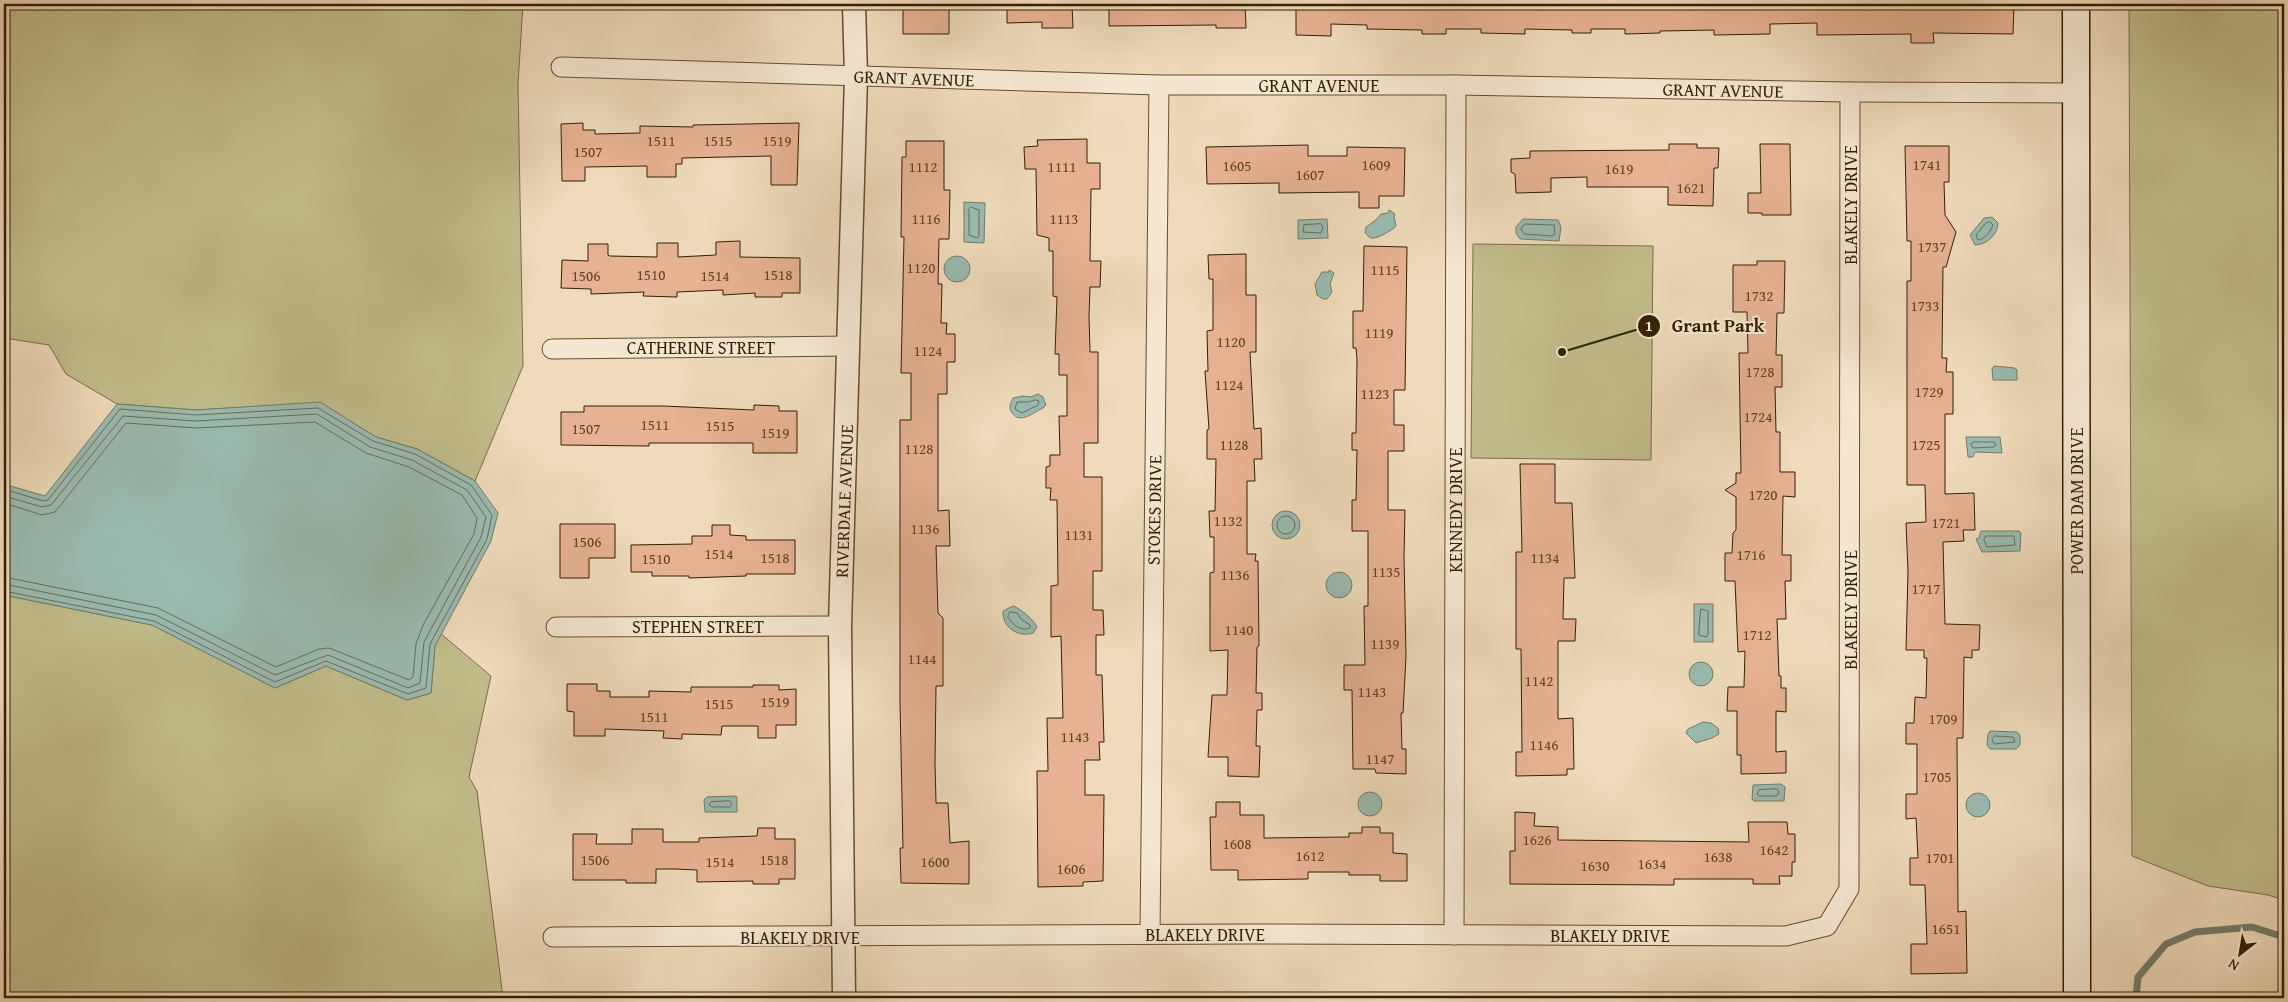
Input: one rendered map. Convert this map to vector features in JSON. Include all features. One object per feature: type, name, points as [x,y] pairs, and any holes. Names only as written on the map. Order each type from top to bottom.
[{"type":"main road","name":"POWER DAM DRIVE","points":[[2076,4],[2077,998]]},
{"type":"street","name":"RIVERDALE AVENUE","points":[[844,998],[840,626],[856,77],[854,4]]},
{"type":"street","name":"GRANT AVENUE","points":[[561,66],[856,77],[1159,85],[1456,85],[1850,92],[2076,93]]},
{"type":"street","name":"STOKES DRIVE","points":[[1150,934],[1159,85]]},
{"type":"street","name":"KENNEDY DRIVE","points":[[1454,935],[1456,85]]},
{"type":"street","name":"BLAKELY DRIVE","points":[[552,937],[1150,934],[1786,936],[1826,926],[1849,889],[1850,92]]},
{"type":"street","name":"CATHERINE STREET","points":[[552,348],[849,346]]},
{"type":"street","name":"STEPHEN STREET","points":[[556,627],[840,626]]},
{"type":"shaded area","points":[[4,4],[523,4],[518,84],[523,366],[475,481],[417,449],[376,437],[320,403],[196,410],[117,404],[66,374],[49,345],[4,338]]},
{"type":"shaded area","points":[[2129,4],[2284,4],[2284,900],[2268,895],[2208,886],[2132,856]]},
{"type":"shaded area","points":[[1473,244],[1653,246],[1651,460],[1471,458]]},
{"type":"shaded area","points":[[4,595],[152,625],[275,688],[326,666],[407,700],[431,693],[435,646],[440,633],[491,676],[469,777],[477,791],[503,998],[4,998]]},
{"type":"water","points":[[964,202],[985,203],[984,243],[964,242]]},
{"type":"water","points":[[1389,210],[1395,214],[1396,226],[1373,238],[1365,233],[1366,227],[1381,214],[1388,213]]},
{"type":"water","points":[[1992,217],[1998,223],[1996,232],[1987,241],[1975,245],[1970,235],[1984,218]]},
{"type":"water","points":[[1327,219],[1328,238],[1298,239],[1298,220]]},
{"type":"water","points":[[1523,219],[1558,220],[1561,227],[1559,241],[1520,239],[1516,233],[1516,227]]},
{"type":"water","points":[[957,256],[966,260],[970,269],[966,278],[957,282],[948,278],[944,269],[948,260]]},
{"type":"water","points":[[1329,270],[1334,273],[1330,284],[1332,292],[1327,299],[1323,299],[1317,295],[1315,284],[1322,272],[1329,272]]},
{"type":"water","points":[[1994,366],[2015,368],[2017,370],[2017,380],[1993,380],[1992,369]]},
{"type":"water","points":[[1038,394],[1043,397],[1046,405],[1043,408],[1024,418],[1016,417],[1011,412],[1010,406],[1013,398],[1031,397]]},
{"type":"water","points":[[320,402],[376,437],[417,449],[475,481],[498,513],[491,541],[435,646],[431,693],[407,700],[326,666],[275,688],[152,625],[4,595],[4,484],[45,496],[117,404],[196,410]]},
{"type":"water","points":[[1966,437],[2000,437],[2002,453],[1975,452],[1973,457],[1968,457]]},
{"type":"water","points":[[1286,511],[1296,515],[1300,525],[1296,535],[1286,539],[1276,535],[1272,525],[1276,515]]},
{"type":"water","points":[[1981,531],[2019,531],[2021,533],[2020,551],[1982,552],[1976,539],[1979,538]]},
{"type":"water","points":[[1339,572],[1348,576],[1352,585],[1348,594],[1339,598],[1330,594],[1326,585],[1330,576]]},
{"type":"water","points":[[1694,604],[1713,604],[1713,642],[1694,642]]},
{"type":"water","points":[[1013,606],[1023,612],[1035,624],[1037,627],[1033,633],[1022,634],[1012,630],[1005,622],[1003,611]]},
{"type":"water","points":[[1701,662],[1710,665],[1713,674],[1710,683],[1701,686],[1692,683],[1689,674],[1692,665]]},
{"type":"water","points":[[1703,722],[1711,723],[1718,728],[1719,734],[1696,743],[1686,733],[1688,729]]},
{"type":"water","points":[[1990,731],[2017,732],[2020,735],[2020,745],[2016,749],[1990,749],[1987,745]]},
{"type":"water","points":[[1781,784],[1785,787],[1784,801],[1754,801],[1752,799],[1753,785]]},
{"type":"water","points":[[1370,792],[1379,795],[1382,804],[1379,813],[1370,816],[1361,813],[1358,804],[1361,795]]},
{"type":"water","points":[[1978,793],[1983,794],[1989,800],[1989,810],[1983,816],[1978,817],[1973,816],[1967,810],[1966,805],[1967,800],[1973,794]]},
{"type":"water","points":[[707,797],[737,797],[737,812],[705,812],[704,800]]},
{"type":"building","points":[[903,4],[939,4],[939,9],[949,9],[949,34],[903,34]]},
{"type":"building","points":[[1007,4],[1072,4],[1073,28],[1042,28],[1042,22],[1007,23]]},
{"type":"building","points":[[1109,4],[1245,4],[1246,28],[1216,28],[1216,25],[1109,26]]},
{"type":"building","points":[[1296,4],[2014,5],[2013,34],[1933,33],[1934,43],[1911,43],[1911,34],[1817,35],[1817,23],[1770,24],[1770,34],[1714,35],[1714,30],[1625,34],[1625,29],[1591,29],[1591,33],[1572,33],[1572,30],[1525,29],[1525,34],[1481,33],[1481,29],[1446,29],[1446,34],[1422,34],[1422,30],[1367,29],[1367,25],[1331,24],[1331,36],[1296,35]]},
{"type":"building","points":[[583,123],[583,130],[595,130],[595,134],[640,133],[640,126],[693,127],[693,125],[799,123],[797,185],[771,185],[771,156],[682,158],[682,164],[676,164],[676,177],[647,177],[647,166],[585,167],[585,181],[562,181],[561,124]]},
{"type":"building","points":[[1087,139],[1087,163],[1100,163],[1100,189],[1091,189],[1090,261],[1101,261],[1100,287],[1090,287],[1089,317],[1090,352],[1098,352],[1098,443],[1084,443],[1084,477],[1102,477],[1102,571],[1093,571],[1093,610],[1103,610],[1104,635],[1096,635],[1096,675],[1102,675],[1104,742],[1099,742],[1100,760],[1085,760],[1085,795],[1104,795],[1103,881],[1083,882],[1083,886],[1038,887],[1037,771],[1048,771],[1047,718],[1063,718],[1061,636],[1051,637],[1051,586],[1058,585],[1057,500],[1050,500],[1051,488],[1046,488],[1046,467],[1050,466],[1050,455],[1060,455],[1059,416],[1067,416],[1067,375],[1059,375],[1059,354],[1055,354],[1057,297],[1053,296],[1053,251],[1049,251],[1049,238],[1037,235],[1036,169],[1025,169],[1024,147],[1038,146],[1037,140]]},
{"type":"building","points":[[906,141],[944,141],[944,190],[950,190],[949,239],[939,239],[938,284],[942,284],[941,323],[947,323],[946,334],[955,334],[955,362],[947,362],[947,394],[938,394],[938,511],[949,510],[950,546],[936,546],[938,613],[943,618],[943,686],[936,686],[936,803],[948,803],[950,843],[969,841],[969,884],[901,883],[900,848],[903,848],[900,703],[900,420],[911,420],[911,373],[901,373],[904,237],[901,237],[902,157],[906,157]]},
{"type":"building","points":[[1669,144],[1697,144],[1697,148],[1719,148],[1718,168],[1714,168],[1713,206],[1668,205],[1668,187],[1587,187],[1587,177],[1551,178],[1551,192],[1516,193],[1515,174],[1511,172],[1511,159],[1530,158],[1530,151],[1669,150]]},
{"type":"building","points":[[1760,144],[1790,144],[1791,215],[1748,213],[1748,193],[1761,193]]},
{"type":"building","points":[[1308,145],[1308,156],[1347,156],[1347,147],[1405,148],[1404,196],[1379,196],[1379,208],[1359,208],[1359,192],[1279,193],[1279,183],[1207,184],[1206,147]]},
{"type":"building","points":[[1905,146],[1949,146],[1949,182],[1944,182],[1945,215],[1956,232],[1946,267],[1943,267],[1942,358],[1947,358],[1946,372],[1953,372],[1953,414],[1945,414],[1945,494],[1974,493],[1975,530],[1963,530],[1964,541],[1943,542],[1945,624],[1980,625],[1979,650],[1972,650],[1972,658],[1964,657],[1963,738],[1957,738],[1958,912],[1966,911],[1967,973],[1911,974],[1911,944],[1927,944],[1925,885],[1910,885],[1910,858],[1918,858],[1916,818],[1906,819],[1906,794],[1917,794],[1917,744],[1906,744],[1906,723],[1914,723],[1915,697],[1926,698],[1927,658],[1924,658],[1924,650],[1906,650],[1908,572],[1906,523],[1926,522],[1925,485],[1907,485],[1907,281],[1911,281],[1911,241],[1907,241]]},
{"type":"building","points":[[740,241],[740,257],[800,258],[800,293],[782,293],[782,297],[755,297],[755,293],[723,295],[723,290],[677,292],[677,297],[643,296],[644,292],[591,294],[591,289],[561,288],[562,260],[588,261],[588,244],[608,244],[608,255],[610,256],[657,257],[657,243],[678,243],[678,257],[716,255],[716,242]]},
{"type":"building","points":[[1364,246],[1407,247],[1405,390],[1394,390],[1394,425],[1404,425],[1404,451],[1388,451],[1388,510],[1405,510],[1406,656],[1403,713],[1401,713],[1402,749],[1406,749],[1406,774],[1376,773],[1375,769],[1353,769],[1352,690],[1344,690],[1344,665],[1365,665],[1364,606],[1368,606],[1368,531],[1352,531],[1352,500],[1356,500],[1357,450],[1352,450],[1352,433],[1356,433],[1357,359],[1356,348],[1353,348],[1353,311],[1363,311]]},
{"type":"building","points":[[1246,254],[1246,295],[1256,295],[1256,352],[1250,352],[1254,429],[1261,428],[1262,459],[1254,459],[1255,481],[1247,481],[1247,554],[1256,554],[1255,561],[1258,561],[1259,646],[1257,647],[1256,693],[1262,693],[1262,710],[1257,710],[1256,746],[1260,746],[1259,777],[1228,776],[1228,757],[1208,757],[1212,695],[1227,695],[1228,650],[1210,651],[1210,573],[1214,572],[1214,537],[1210,537],[1209,511],[1215,511],[1216,459],[1207,459],[1207,430],[1209,429],[1205,371],[1208,371],[1207,331],[1213,330],[1213,279],[1209,279],[1208,255]]},
{"type":"building","points":[[1757,261],[1785,261],[1784,313],[1777,313],[1776,355],[1782,355],[1782,387],[1775,387],[1776,432],[1780,432],[1780,472],[1795,472],[1795,497],[1783,496],[1782,555],[1791,555],[1791,581],[1785,581],[1786,619],[1777,619],[1779,676],[1781,676],[1781,688],[1786,688],[1786,712],[1776,711],[1776,752],[1786,751],[1786,773],[1741,774],[1741,755],[1737,755],[1737,711],[1727,711],[1728,687],[1744,687],[1745,651],[1738,652],[1735,581],[1725,581],[1725,553],[1732,553],[1733,533],[1736,530],[1736,497],[1725,490],[1736,483],[1736,473],[1741,473],[1739,353],[1748,353],[1747,312],[1733,312],[1733,265],[1757,265]]},
{"type":"building","points":[[754,405],[779,406],[779,411],[797,411],[797,453],[753,453],[753,443],[649,443],[649,446],[561,445],[561,412],[584,412],[584,406],[663,406],[754,410]]},
{"type":"building","points":[[1520,464],[1555,464],[1555,503],[1572,503],[1575,578],[1564,578],[1563,619],[1576,619],[1575,641],[1558,641],[1558,719],[1573,718],[1574,769],[1567,769],[1567,775],[1516,776],[1516,752],[1522,752],[1521,649],[1516,649],[1516,552],[1522,552]]},
{"type":"building","points":[[560,524],[615,524],[615,558],[589,558],[589,578],[560,578]]},
{"type":"building","points":[[712,525],[730,525],[730,535],[746,536],[746,540],[795,540],[795,574],[746,574],[746,576],[689,578],[689,576],[652,576],[652,572],[631,572],[631,545],[692,544],[692,536],[712,536]]},
{"type":"building","points":[[567,684],[597,684],[597,691],[610,691],[610,697],[649,697],[649,691],[691,692],[691,687],[779,685],[779,690],[796,689],[796,725],[776,725],[776,738],[758,738],[758,726],[722,726],[721,735],[682,734],[682,739],[663,738],[664,731],[605,729],[605,736],[574,736],[574,712],[567,711]]},
{"type":"building","points":[[1216,802],[1240,802],[1240,815],[1264,815],[1264,838],[1349,837],[1349,833],[1362,833],[1362,827],[1380,827],[1380,833],[1393,833],[1393,853],[1407,854],[1407,881],[1380,881],[1380,875],[1349,875],[1349,872],[1308,872],[1308,879],[1238,880],[1238,870],[1211,870],[1210,817],[1216,817]]},
{"type":"building","points":[[1515,812],[1535,813],[1534,826],[1558,827],[1558,840],[1749,842],[1748,822],[1787,822],[1788,834],[1795,834],[1795,862],[1792,862],[1792,876],[1779,876],[1780,884],[1753,884],[1753,879],[1674,879],[1674,885],[1510,884],[1510,851],[1515,851]]},
{"type":"building","points":[[758,828],[775,828],[775,839],[795,839],[795,879],[779,879],[779,884],[753,884],[753,881],[697,882],[697,870],[656,869],[656,883],[626,883],[626,880],[573,880],[573,834],[597,834],[596,844],[632,844],[632,829],[663,829],[663,842],[699,842],[699,838],[757,836]]},
{"type":"waterway","points":[[2136,998],[2138,977],[2166,944],[2195,932],[2252,927],[2284,937]]},
{"type":"place","name":"Grant Park","points":[[1562,352]]}]
